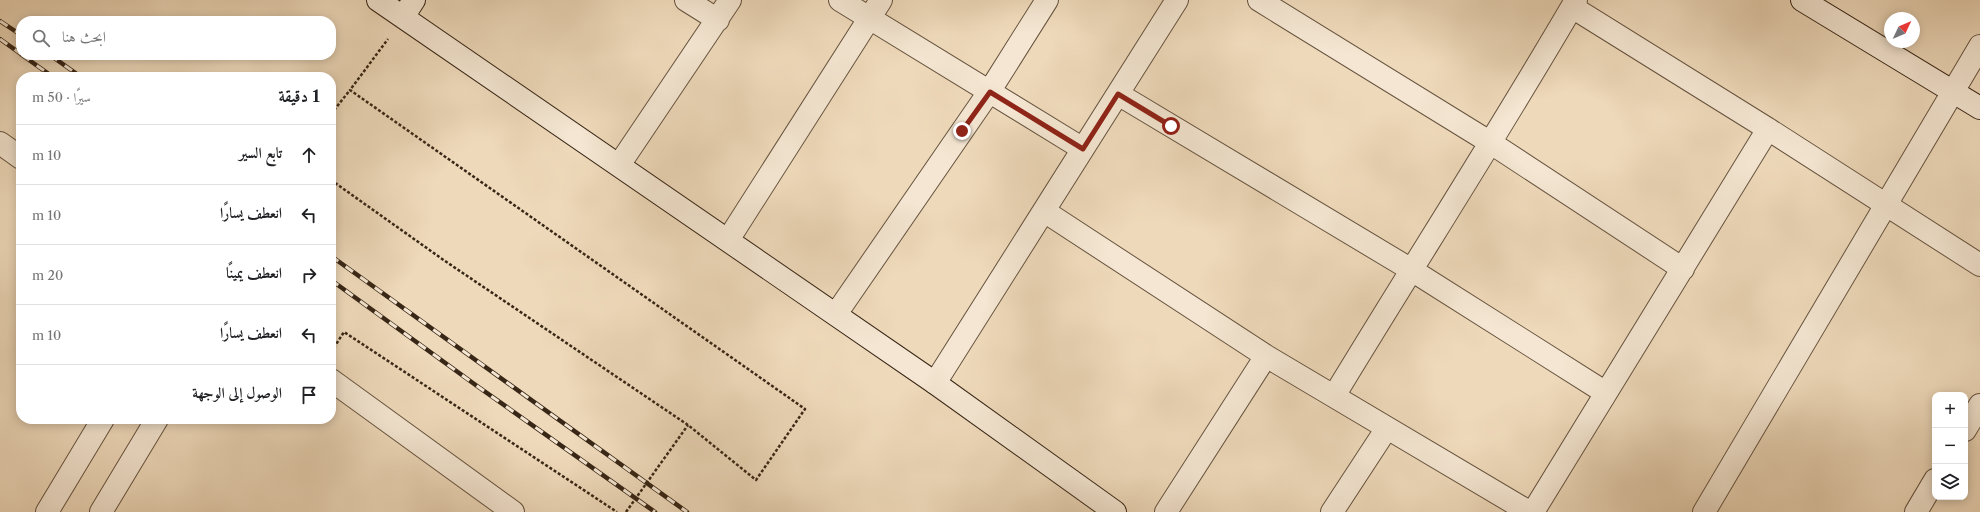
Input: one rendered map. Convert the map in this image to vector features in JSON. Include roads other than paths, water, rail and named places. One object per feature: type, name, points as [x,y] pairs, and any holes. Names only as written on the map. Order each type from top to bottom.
[{"type":"street","points":[[378,0],[409,9],[619,165],[935,383],[1115,512]]},
{"type":"street","points":[[686,0],[718,20]]},
{"type":"street","points":[[619,165],[718,20],[730,0]]},
{"type":"street","points":[[840,0],[1083,149]]},
{"type":"street","points":[[728,240],[881,0]]},
{"type":"street","points":[[836,314],[990,92],[1047,0]]},
{"type":"street","points":[[935,383],[1178,0]]},
{"type":"street","points":[[1259,0],[1491,143],[1683,269]]},
{"type":"street","points":[[1802,0],[1980,108]]},
{"type":"street","points":[[1334,396],[1410,269],[1491,143],[1574,3],[1980,264]]},
{"type":"street","points":[[1704,512],[1885,204],[1980,46]]},
{"type":"street","points":[[1118,94],[1410,269],[1606,393]]},
{"type":"street","points":[[1533,512],[1768,129]]},
{"type":"street","points":[[0,143],[16,154]]},
{"type":"street","points":[[1044,210],[1266,356],[1529,512]]},
{"type":"street","points":[[1166,512],[1266,356]]},
{"type":"street","points":[[336,384],[513,512]]},
{"type":"street","points":[[1966,428],[1980,405]]},
{"type":"street","points":[[47,512],[100,424]]},
{"type":"street","points":[[101,512],[154,424]]},
{"type":"street","points":[[1332,512],[1388,428]]},
{"type":"street","points":[[1916,512],[1932,485]]},
{"type":"railway","points":[[0,21],[16,32]]},
{"type":"railway","points":[[0,39],[16,50]]},
{"type":"railway","points":[[29,60],[46,72]]},
{"type":"railway","points":[[57,60],[74,72]]},
{"type":"railway","points":[[336,260],[687,512]]},
{"type":"railway","points":[[336,284],[655,512]]}]
